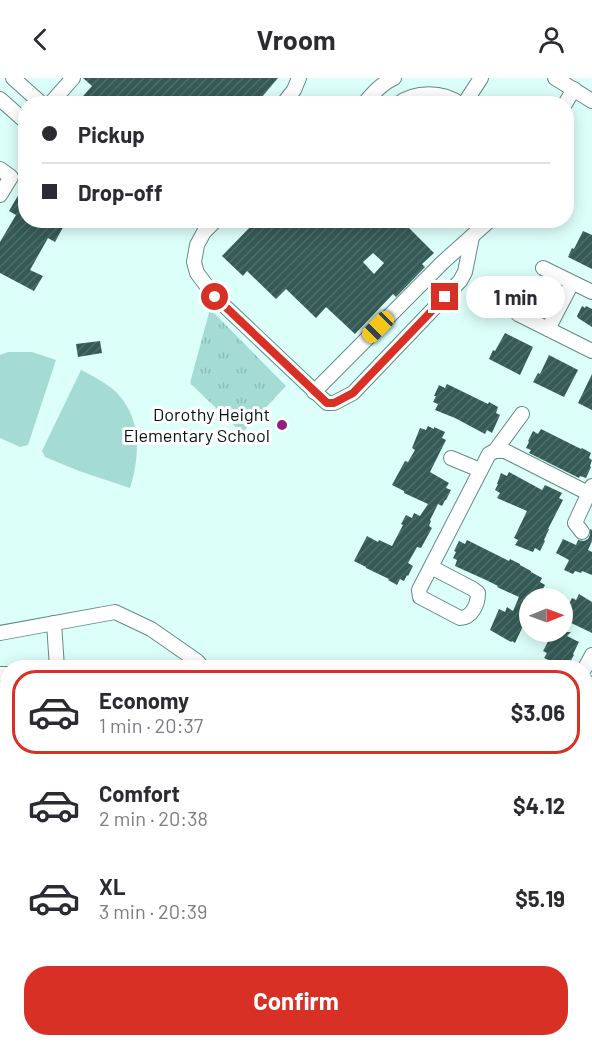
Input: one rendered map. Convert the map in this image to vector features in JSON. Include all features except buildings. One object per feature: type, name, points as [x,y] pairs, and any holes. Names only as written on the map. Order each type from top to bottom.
[{"type":"street","points":[[14,78],[33,96]]},
{"type":"street","points":[[289,96],[299,78]]},
{"type":"street","points":[[371,96],[394,78]]},
{"type":"street","points":[[555,78],[573,85],[592,101]]},
{"type":"street","points":[[56,96],[67,80]]},
{"type":"street","points":[[468,96],[476,80]]},
{"type":"street","points":[[416,96],[430,94],[442,96]]},
{"type":"street","points":[[0,99],[18,115]]},
{"type":"street","points":[[0,169],[11,177],[0,195]]},
{"type":"street","points":[[208,228],[197,245],[194,262],[197,273],[215,297],[327,403],[334,403],[353,393],[460,281],[465,272],[472,237]]},
{"type":"street","points":[[314,392],[442,262],[482,228]]},
{"type":"street","points":[[543,268],[592,292]]},
{"type":"street","points":[[548,329],[572,282]]},
{"type":"street","points":[[518,314],[592,351]]},
{"type":"street","points":[[495,451],[522,414]]},
{"type":"street","points":[[431,567],[480,470],[489,454],[495,451],[505,451],[591,492],[575,523],[582,532]]},
{"type":"street","points":[[451,458],[480,470]]},
{"type":"street","points":[[0,633],[115,612],[151,629],[196,660]]},
{"type":"street","points":[[54,623],[56,660]]},
{"type":"green space","points":[[210,309],[286,386],[242,433],[190,383]]},
{"type":"green space","points":[[8,352],[32,352],[56,360],[28,445],[20,447],[0,438],[0,355]]},
{"type":"green space","points":[[81,370],[116,392],[131,413],[137,450],[130,488],[45,457],[42,451]]},
{"type":"place","name":"Dorothy Height Elementary School","points":[[282,425]]},
{"type":"route","points":[[215,297],[327,403],[334,403],[353,393],[445,297]]}]
